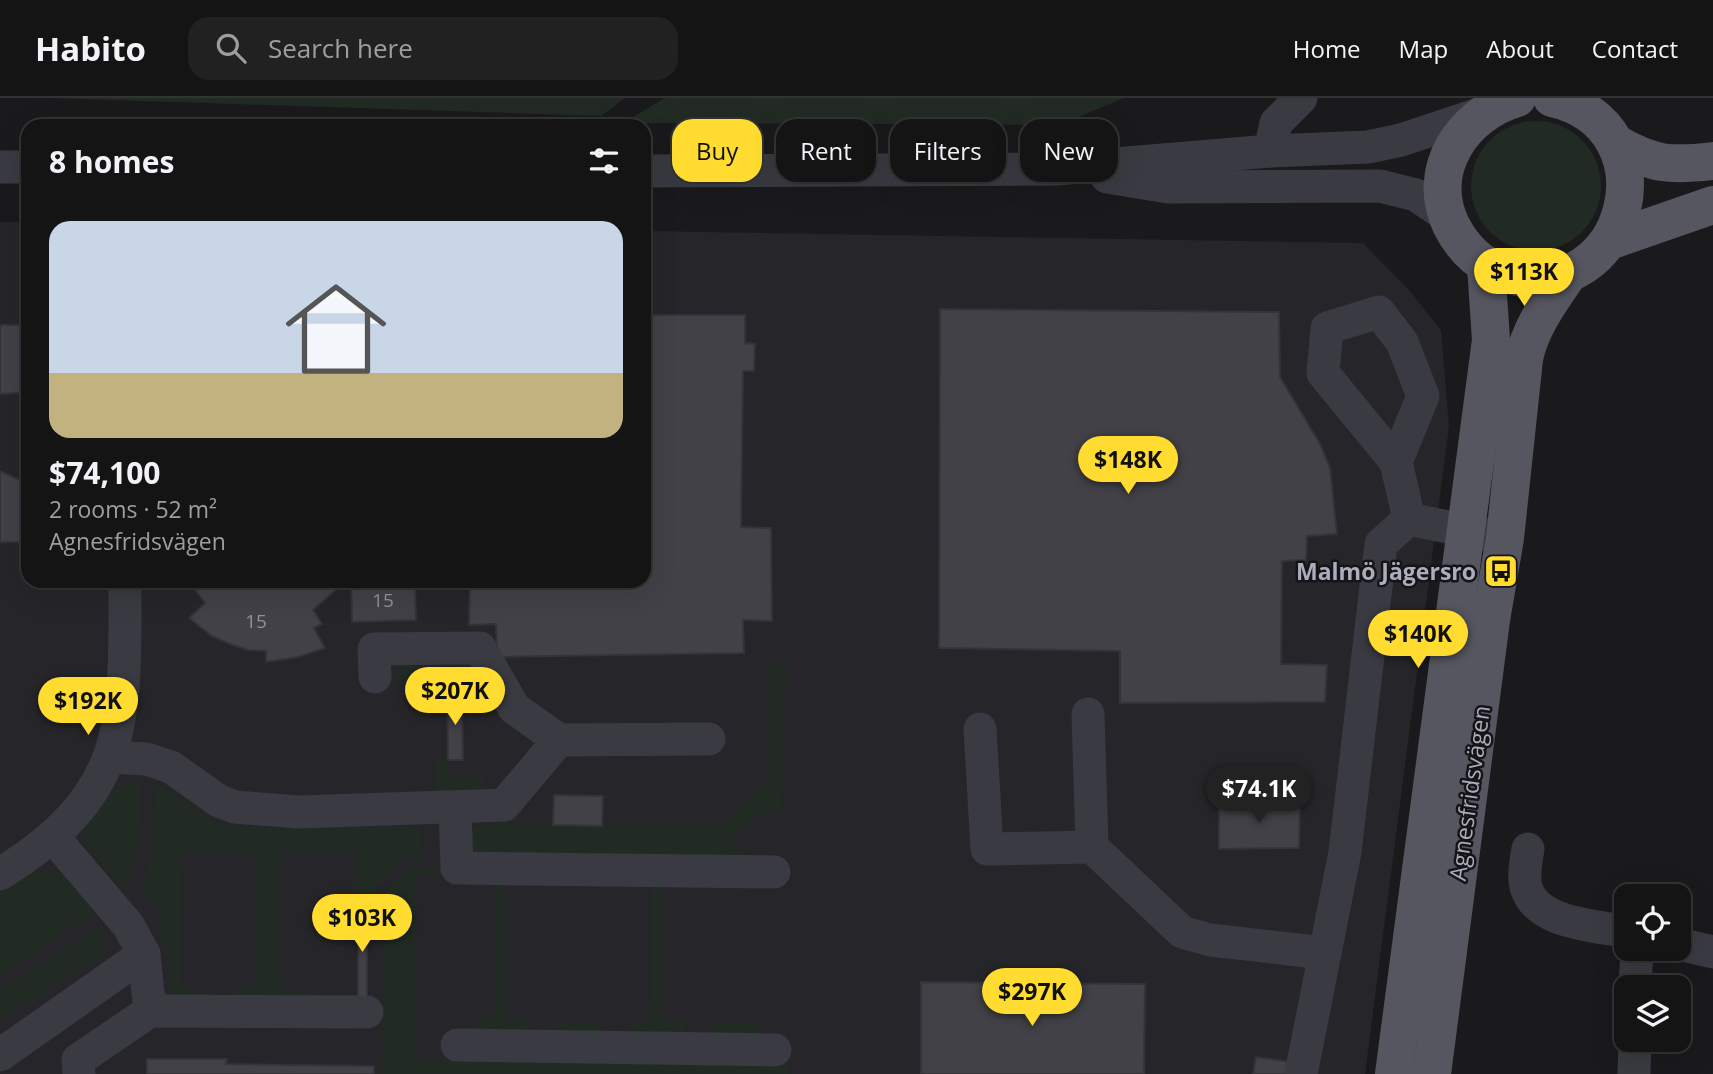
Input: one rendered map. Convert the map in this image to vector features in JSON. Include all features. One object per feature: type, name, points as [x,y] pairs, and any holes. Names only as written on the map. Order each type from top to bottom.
[{"type":"main road","points":[[1552,98],[1567,102],[1607,123],[1645,160],[1669,164],[1713,161]]},
{"type":"main road","points":[[1501,103],[1461,134],[1447,159],[1443,197],[1447,216],[1469,253],[1486,266],[1502,273],[1536,280],[1569,273],[1598,254],[1609,241],[1621,218],[1626,193],[1625,167],[1607,123]]},
{"type":"main road","points":[[1609,241],[1713,205]]},
{"type":"main road","name":"Agnesfridsvägen","points":[[1394,1074],[1491,340],[1486,266]]},
{"type":"main road","name":"Agnesfridsvägen","points":[[1432,1074],[1491,620],[1505,538],[1527,343],[1569,273]]},
{"type":"street","points":[[1270,151],[1276,123],[1301,98]]},
{"type":"street","points":[[1118,164],[1270,151],[1368,147],[1411,137],[1501,103]]},
{"type":"street","points":[[0,167],[21,167]]},
{"type":"street","points":[[651,171],[1020,169]]},
{"type":"street","points":[[1118,179],[1168,187],[1380,186],[1416,195],[1447,216]]},
{"type":"street","points":[[1396,461],[1409,519]]},
{"type":"street","points":[[1409,519],[1505,538]]},
{"type":"street","points":[[1301,1074],[1345,852],[1381,544],[1409,519]]},
{"type":"street","points":[[0,874],[53,837],[75,815],[110,757],[124,698],[125,588]]},
{"type":"street","points":[[375,677],[374,649],[480,648],[514,708],[559,740],[709,739]]},
{"type":"street","points":[[1088,714],[1092,847]]},
{"type":"street","points":[[980,729],[987,849],[1092,847],[1182,932],[1210,940],[1325,953]]},
{"type":"street","points":[[110,757],[146,759],[171,767],[219,801],[235,807],[299,812],[455,808],[504,805],[559,740]]},
{"type":"street","points":[[455,808],[457,868],[774,872]]},
{"type":"street","points":[[53,837],[128,925],[144,954],[150,1011]]},
{"type":"street","points":[[1528,849],[1524,878],[1527,891],[1536,905],[1555,917],[1614,929]]},
{"type":"street","points":[[1691,947],[1713,951]]},
{"type":"street","points":[[0,1055],[144,954]]},
{"type":"street","points":[[79,1074],[78,1060],[150,1011],[367,1012]]},
{"type":"street","points":[[457,1045],[775,1050]]},
{"type":"street","points":[[1634,1074],[1635,1052]]},
{"type":"shaded area","points":[[53,98],[625,98],[601,116]]},
{"type":"shaded area","points":[[665,98],[1124,98],[1074,119],[1020,119],[1020,125],[1006,125],[1006,119],[890,119],[890,124],[876,124],[876,119],[776,119],[776,124],[762,124],[762,119],[672,119],[672,123],[651,123],[651,119],[633,117]]},
{"type":"shaded area","points":[[1536,121],[1561,126],[1582,140],[1596,161],[1601,186],[1596,211],[1582,232],[1561,246],[1536,251],[1511,246],[1490,232],[1476,211],[1471,186],[1476,161],[1490,140],[1511,126]]},
{"type":"shaded area","points":[[0,222],[21,222],[21,588],[651,588],[651,231],[1363,243],[1408,289],[1441,330],[1449,426],[1365,1074],[0,1074]]},
{"type":"shaded area","points":[[787,662],[781,813],[766,812],[733,835],[732,844],[754,860],[472,859],[471,828],[501,823],[721,825],[770,778],[770,663]]},
{"type":"shaded area","points":[[443,663],[440,680],[390,681],[394,674],[406,666]]},
{"type":"shaded area","points":[[452,664],[473,671],[479,680],[481,692],[461,692],[461,681],[448,685]]},
{"type":"shaded area","points":[[435,757],[448,757],[448,776],[485,776],[483,788],[436,791]]},
{"type":"shaded area","points":[[141,781],[137,850],[129,876],[121,888],[87,846],[84,831],[106,798],[122,786]]},
{"type":"shaded area","points":[[155,785],[174,793],[225,827],[421,827],[422,858],[404,857],[367,900],[355,900],[355,852],[280,852],[280,989],[301,989],[300,1000],[233,1000],[233,989],[254,988],[254,852],[181,851],[180,988],[201,989],[201,1000],[173,998],[169,992],[169,952],[158,934],[162,908],[160,904],[156,906],[141,886],[153,853]]},
{"type":"shaded area","points":[[408,866],[442,867],[442,872],[418,873],[418,1059],[788,1060],[788,1074],[381,1074],[382,898]]},
{"type":"shaded area","points":[[46,871],[63,874],[95,912],[0,976],[0,894],[31,873]]},
{"type":"shaded area","points":[[494,882],[505,882],[505,1019],[528,1019],[528,1033],[473,1034],[472,1019],[494,1019]]},
{"type":"shaded area","points":[[652,884],[662,884],[662,1020],[685,1021],[684,1034],[630,1035],[629,1021],[651,1021]]},
{"type":"shaded area","points":[[102,925],[103,949],[100,955],[0,1020],[0,991]]},
{"type":"shaded area","points":[[555,1021],[599,1021],[599,1034],[555,1032]]},
{"type":"shaded area","points":[[713,1021],[757,1021],[757,1033],[713,1034]]},
{"type":"building","points":[[940,309],[1279,312],[1280,377],[1320,444],[1330,468],[1337,534],[1307,536],[1306,560],[1282,561],[1281,664],[1327,665],[1325,702],[1120,703],[1120,651],[939,648]]},
{"type":"building","points":[[651,315],[745,315],[745,343],[755,344],[754,371],[743,371],[741,527],[771,528],[772,621],[743,620],[744,653],[497,657],[496,624],[469,625],[470,588],[651,588]]},
{"type":"building","points":[[0,325],[21,325],[21,392],[0,394]]},
{"type":"building","points":[[0,471],[21,481],[21,542],[0,542]]},
{"type":"building","points":[[193,588],[338,588],[313,610],[322,624],[314,628],[325,648],[298,657],[266,662],[266,651],[248,650],[230,644],[212,636],[189,618],[205,603]]},
{"type":"building","points":[[351,588],[415,588],[416,620],[352,622]]},
{"type":"building","points":[[447,695],[462,695],[463,760],[448,760]]},
{"type":"building","points":[[554,795],[603,796],[602,826],[553,825]]},
{"type":"building","points":[[1219,801],[1300,802],[1299,848],[1219,849]]},
{"type":"building","points":[[358,908],[367,908],[367,999],[358,999]]},
{"type":"building","points":[[921,982],[1145,984],[1144,1074],[921,1074]]},
{"type":"building","points":[[1256,1057],[1318,1066],[1316,1074],[1253,1074]]},
{"type":"building","points":[[147,1059],[227,1059],[226,1064],[374,1066],[374,1074],[147,1074]]},
{"type":"place","name":"Malmö Jägersro","points":[[1501,571]]}]
